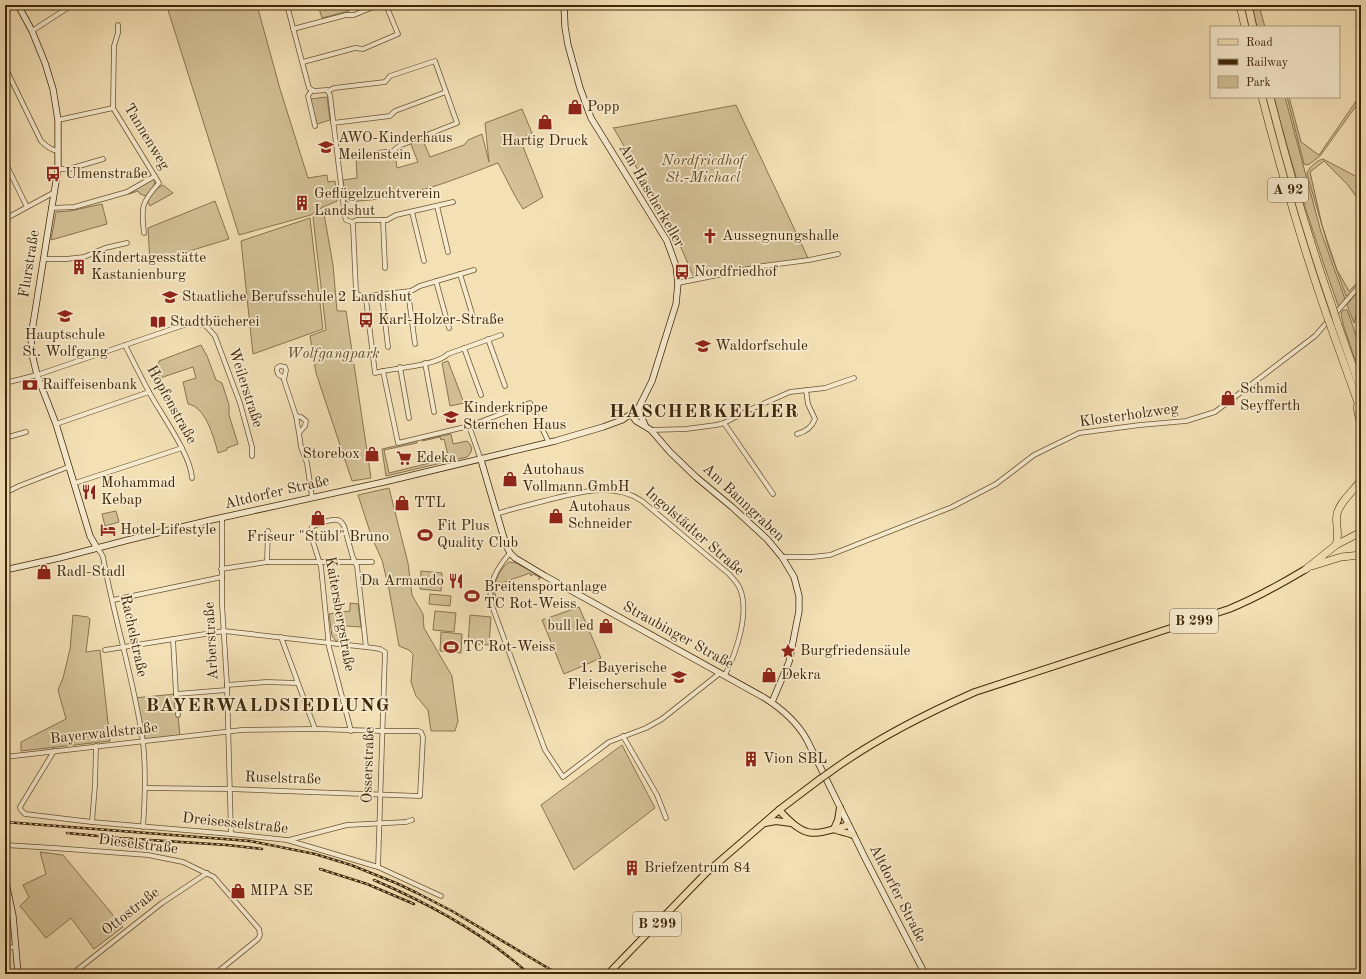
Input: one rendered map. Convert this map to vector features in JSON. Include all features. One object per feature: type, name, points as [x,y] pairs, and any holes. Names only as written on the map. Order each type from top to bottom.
[{"type":"highway","points":[[1240,5],[1245,26]]},
{"type":"highway","points":[[1248,5],[1253,26]]},
{"type":"highway","name":"A 92","points":[[1262,98],[1302,241],[1331,327],[1358,392]]},
{"type":"highway","name":"A 92","points":[[1270,98],[1310,238],[1346,348],[1358,392],[1361,411]]},
{"type":"highway","points":[[1346,348],[1361,374]]},
{"type":"highway","points":[[1358,392],[1361,427]]},
{"type":"highway","points":[[1336,545],[1338,538],[1336,519],[1338,512],[1361,480]]},
{"type":"highway","points":[[1306,568],[1336,545],[1361,532]]},
{"type":"highway","points":[[1306,568],[1335,558],[1361,555]]},
{"type":"main road","name":"Flurstraße","points":[[18,5],[42,52],[49,75],[58,120],[58,169],[31,337],[32,354],[56,424],[68,467],[75,483],[90,536],[97,548]]},
{"type":"main road","name":"Am Hascherkeller","points":[[552,442],[622,420],[638,409],[652,381],[673,316],[678,283],[675,260],[667,240],[592,118],[580,88],[570,50],[565,27],[564,5]]},
{"type":"main road","name":"Am Banngraben","points":[[638,409],[648,429]]},
{"type":"main road","name":"Am Banngraben","points":[[632,414],[636,420],[648,429],[696,477],[767,539],[782,557],[794,577],[799,596],[799,611],[790,662],[772,702]]},
{"type":"main road","points":[[622,420],[632,422],[636,420]]},
{"type":"main road","name":"Altdorfer Straße","points":[[5,570],[552,442]]},
{"type":"main road","points":[[480,460],[496,514],[510,553]]},
{"type":"main road","name":"Straubinger Straße","points":[[510,553],[515,558],[545,576],[772,702],[796,723],[802,731],[848,825]]},
{"type":"main road","name":"B 299","points":[[608,974],[706,873],[779,810],[866,747],[936,709],[975,692],[1229,609],[1281,584],[1306,568]]},
{"type":"main road","points":[[834,829],[838,820],[840,808]]},
{"type":"main road","points":[[779,810],[801,830],[814,833],[848,825]]},
{"type":"main road","points":[[763,824],[776,821],[791,822]]},
{"type":"main road","name":"Altdorfer Straße","points":[[848,825],[925,974]]},
{"type":"main road","points":[[834,829],[840,832],[846,832],[853,836]]},
{"type":"main road","points":[[5,878],[13,916],[18,974]]},
{"type":"street","points":[[32,31],[72,5]]},
{"type":"street","points":[[287,5],[310,88],[312,90]]},
{"type":"street","points":[[293,29],[346,15],[354,15],[378,5]]},
{"type":"street","points":[[303,62],[355,48],[363,49],[398,34],[386,5]]},
{"type":"street","name":"Tannenweg","points":[[118,25],[118,33],[114,46],[113,57],[113,108],[159,184],[146,198],[143,206],[142,218],[144,233]]},
{"type":"street","points":[[312,90],[328,91],[334,88],[385,82],[390,76],[435,61],[457,123],[399,146],[393,151],[338,158]]},
{"type":"street","points":[[5,67],[41,141],[49,148],[58,151]]},
{"type":"street","points":[[312,90],[308,96],[315,126]]},
{"type":"street","points":[[328,91],[330,95],[334,123],[346,220],[352,222],[357,220],[383,220],[453,202]]},
{"type":"street","points":[[334,123],[390,116],[395,111],[446,92]]},
{"type":"street","points":[[58,120],[113,108]]},
{"type":"street","points":[[58,169],[69,169],[103,159]]},
{"type":"street","points":[[5,162],[27,208]]},
{"type":"street","points":[[51,208],[74,207],[127,192],[155,176]]},
{"type":"street","points":[[5,219],[53,193]]},
{"type":"street","points":[[437,206],[448,252]]},
{"type":"street","points":[[412,212],[424,262]]},
{"type":"street","points":[[383,220],[385,268]]},
{"type":"street","points":[[352,222],[356,292],[359,296],[408,292],[420,286],[474,270]]},
{"type":"street","points":[[44,259],[66,259],[84,256],[105,248],[127,243]]},
{"type":"street","points":[[678,283],[762,266],[809,260],[838,254]]},
{"type":"street","points":[[460,274],[474,320]]},
{"type":"street","points":[[436,281],[449,328]]},
{"type":"street","name":"Klosterholzweg","points":[[782,557],[812,558],[830,555],[952,507],[996,484],[1034,455],[1079,433],[1186,421],[1215,412],[1315,336],[1361,284]]},
{"type":"street","points":[[408,292],[415,344]]},
{"type":"street","points":[[382,295],[388,347]]},
{"type":"street","points":[[365,296],[375,372],[441,360],[448,354],[502,335]]},
{"type":"street","name":"Weilerstraße","points":[[5,383],[38,375],[187,324],[197,324],[207,327],[215,336],[240,403],[252,447],[252,456]]},
{"type":"street","points":[[488,339],[505,386]]},
{"type":"street","name":"Hopfenstraße","points":[[126,345],[149,392],[182,448],[191,470],[192,478]]},
{"type":"street","points":[[464,348],[481,395]]},
{"type":"street","points":[[425,364],[434,412]]},
{"type":"street","points":[[400,367],[409,418]]},
{"type":"street","points":[[383,371],[398,443],[469,426],[530,402],[552,442]]},
{"type":"street","points":[[283,377],[296,416],[301,447],[307,463],[312,497]]},
{"type":"street","points":[[648,429],[686,429],[716,425],[790,392],[825,388],[854,378]]},
{"type":"street","points":[[797,434],[804,432],[815,419],[808,404],[806,390]]},
{"type":"street","points":[[56,424],[149,392]]},
{"type":"street","points":[[296,416],[301,417],[306,421],[305,426],[299,432]]},
{"type":"street","points":[[724,422],[773,494]]},
{"type":"street","points":[[469,426],[480,460]]},
{"type":"street","points":[[5,438],[26,432]]},
{"type":"street","points":[[75,483],[182,448]]},
{"type":"street","points":[[5,493],[68,467]]},
{"type":"street","name":"Ingolstädter Straße","points":[[496,514],[568,495],[602,490],[612,490],[628,494],[642,501],[729,574],[740,588],[743,603],[743,617],[733,658],[722,674]]},
{"type":"street","name":"Arberstraße","points":[[222,519],[221,569],[227,688],[227,732],[231,834]]},
{"type":"street","name":"Kaitersbergstraße","points":[[352,731],[329,643],[319,562],[310,532],[312,527],[338,520],[341,522],[344,526],[355,562]]},
{"type":"street","points":[[267,562],[268,532]]},
{"type":"street","name":"Rachelstraße","points":[[97,548],[102,553],[103,557],[143,742],[145,788],[144,827]]},
{"type":"street","points":[[510,553],[494,575],[490,592],[491,603],[545,750],[563,777],[609,742],[646,728],[662,719],[722,674]]},
{"type":"street","points":[[221,569],[267,562],[372,562]]},
{"type":"street","points":[[105,650],[224,631],[366,647],[357,566],[355,562]]},
{"type":"street","points":[[113,600],[222,577]]},
{"type":"street","points":[[281,637],[315,729]]},
{"type":"street","points":[[174,639],[178,715]]},
{"type":"street","name":"Osserstraße","points":[[366,647],[380,649],[385,652],[378,867]]},
{"type":"street","points":[[176,694],[266,682],[297,683]]},
{"type":"street","name":"Bayerwaldstraße","points":[[5,757],[96,746],[257,730],[315,729],[352,731],[418,731],[421,732],[423,740],[420,796]]},
{"type":"street","points":[[623,736],[657,795],[666,818]]},
{"type":"street","points":[[92,822],[96,746]]},
{"type":"street","name":"Dreisesselstraße","points":[[54,751],[20,807],[22,812],[28,815],[287,840],[378,867],[441,896]]},
{"type":"street","name":"Ruselstraße","points":[[145,788],[230,789],[420,796]]},
{"type":"street","points":[[287,840],[348,825],[406,822],[412,820]]},
{"type":"street","name":"Dieselstraße","points":[[5,845],[148,855],[183,862],[207,873],[214,877],[243,910],[259,929],[260,934],[258,939],[223,968]]},
{"type":"street","name":"Ottostraße","points":[[72,974],[162,903],[207,873]]},
{"type":"street","points":[[5,948],[16,947]]},
{"type":"street","points":[[215,974],[223,968],[228,974]]},
{"type":"green space","points":[[192,5],[257,5],[280,89],[308,178],[327,175],[328,182],[335,181],[337,201],[323,207],[311,215],[239,235],[168,10]]},
{"type":"green space","points":[[318,5],[347,5],[349,11],[322,18]]},
{"type":"green space","points":[[1252,5],[1259,5],[1265,26],[1257,26]]},
{"type":"green space","points":[[1361,94],[1361,99],[1320,156],[1308,165],[1304,164],[1287,98],[1289,98],[1301,142],[1319,155]]},
{"type":"green space","points":[[327,97],[330,120],[317,124],[310,99]]},
{"type":"green space","points":[[1274,98],[1285,98],[1321,232],[1345,299],[1339,308],[1304,204]]},
{"type":"green space","name":"Nordfriedhof St.-Michael","points":[[736,105],[809,260],[695,280],[670,222],[668,222],[613,127]]},
{"type":"green space","points":[[522,109],[532,133],[520,139],[543,197],[523,209],[498,163],[443,184],[415,192],[386,198],[346,202],[343,180],[357,178],[356,157],[395,153],[397,168],[418,162],[410,142],[422,138],[430,157],[464,145],[468,140],[482,134],[489,162],[485,123]]},
{"type":"green space","points":[[1323,159],[1361,179],[1361,203],[1347,184],[1324,161],[1310,172],[1322,225],[1337,270],[1349,291],[1361,279],[1361,282],[1348,296],[1346,296],[1328,246],[1307,174],[1313,165]]},
{"type":"green space","points":[[150,180],[155,180],[154,186],[146,196],[140,194],[138,191],[129,194]]},
{"type":"green space","points":[[163,185],[173,193],[150,206],[147,200],[155,190]]},
{"type":"green space","points":[[215,201],[229,239],[150,263],[148,228]]},
{"type":"green space","points":[[102,204],[107,224],[51,240],[56,212],[70,211]]},
{"type":"green space","name":"Wolfgangpark","points":[[324,214],[333,265],[337,311],[346,311],[371,478],[352,481],[316,373],[310,336],[326,330],[313,217]]},
{"type":"green space","points":[[310,218],[323,329],[253,354],[241,241]]},
{"type":"green space","points":[[1361,287],[1361,299],[1354,323],[1347,305]]},
{"type":"green space","points":[[1343,310],[1347,310],[1348,312],[1361,350],[1361,370],[1354,357],[1343,324],[1341,313]]},
{"type":"green space","points":[[201,345],[216,380],[222,383],[229,405],[229,415],[238,444],[218,453],[204,417],[194,406],[188,404],[183,382],[196,378],[193,367],[160,378],[157,372],[159,361]]},
{"type":"green space","points":[[448,361],[464,403],[450,406],[442,363]]},
{"type":"green space","points":[[451,434],[453,444],[467,441],[470,445],[471,451],[467,457],[386,476],[382,449],[417,441],[417,443],[384,450],[389,473],[446,459],[446,456],[448,455],[444,439],[441,440],[440,437],[422,440]]},
{"type":"green space","points":[[389,488],[408,563],[412,595],[423,614],[424,628],[452,676],[458,721],[455,731],[431,731],[428,710],[416,696],[411,682],[413,654],[409,650],[399,646],[389,589],[382,560],[372,538],[358,495]]},
{"type":"green space","points":[[116,511],[119,522],[105,526],[102,514]]},
{"type":"green space","points":[[509,562],[516,563],[540,576],[540,578],[539,580],[539,577],[533,574],[531,576],[530,573],[496,585],[497,589],[494,590],[496,597],[498,597],[493,598],[494,588],[499,573]]},
{"type":"green space","points":[[421,571],[442,573],[441,591],[420,589]]},
{"type":"green space","name":"TC Rot-Weiss","points":[[430,594],[451,596],[450,606],[429,604]]},
{"type":"green space","points":[[350,603],[358,604],[361,627],[346,626],[348,643],[336,641],[332,636],[329,614],[350,611]]},
{"type":"green space","points":[[579,607],[601,658],[564,674],[542,620]]},
{"type":"green space","points":[[435,611],[456,613],[454,632],[433,630]]},
{"type":"green space","points":[[73,615],[88,617],[90,619],[86,652],[100,650],[110,741],[21,751],[21,742],[66,719],[58,690],[63,678],[70,649]]},
{"type":"green space","points":[[470,615],[491,617],[489,645],[468,644]]},
{"type":"green space","points":[[441,632],[462,634],[461,653],[440,651]]},
{"type":"green space","points":[[176,694],[180,737],[143,742],[134,698]]},
{"type":"green space","points":[[622,745],[655,808],[574,870],[541,805]]},
{"type":"green space","points":[[40,852],[63,855],[123,927],[94,949],[71,918],[46,938],[20,906],[29,897],[23,885],[46,874]]},
{"type":"railway","points":[[5,822],[250,841],[315,854],[351,865],[417,893],[452,911],[558,974]]},
{"type":"railway","points":[[67,833],[262,849]]},
{"type":"railway","points":[[320,869],[367,884],[414,904]]},
{"type":"railway","points":[[374,880],[416,899],[456,921],[494,945],[529,974]]},
{"type":"place","name":"Popp","points":[[575,107]]},
{"type":"place","name":"Hartig Druck","points":[[545,122]]},
{"type":"place","name":"AWO-Kinderhaus Meilenstein","points":[[326,147]]},
{"type":"place","name":"Ulmenstraße","points":[[53,174]]},
{"type":"place","name":"Geflügelzuchtverein Landshut","points":[[302,203]]},
{"type":"place","name":"Aussegnungshalle","points":[[710,236]]},
{"type":"place","name":"Kindertagesstätte Kastanienburg","points":[[79,267]]},
{"type":"place","name":"Nordfriedhof","points":[[682,272]]},
{"type":"place","name":"Staatliche Berufsschule 2 Landshut","points":[[170,297]]},
{"type":"place","name":"Hauptschule St. Wolfgang","points":[[65,316]]},
{"type":"place","name":"Karl-Holzer-Straße","points":[[366,320]]},
{"type":"place","name":"Stadtbücherei","points":[[158,322]]},
{"type":"place","name":"Waldorfschule","points":[[703,346]]},
{"type":"place","name":"Raiffeisenbank","points":[[30,385]]},
{"type":"place","name":"Schmid Seyfferth","points":[[1228,398]]},
{"type":"place","name":"Kinderkrippe Sternchen Haus","points":[[451,417]]},
{"type":"place","name":"Storebox","points":[[372,454]]},
{"type":"place","name":"Edeka","points":[[404,458]]},
{"type":"place","name":"Autohaus Vollmann GmbH","points":[[510,479]]},
{"type":"place","name":"Mohammad Kebap","points":[[89,492]]},
{"type":"place","name":"TTL","points":[[402,503]]},
{"type":"place","name":"Autohaus Schneider","points":[[556,516]]},
{"type":"place","name":"Friseur \"Stübl\" Bruno","points":[[318,518]]},
{"type":"place","name":"Hotel Lifestyle","points":[[108,530]]},
{"type":"place","name":"Fit Plus Quality Club","points":[[425,535]]},
{"type":"place","name":"Radl-Stadl","points":[[44,572]]},
{"type":"place","name":"Da Armando","points":[[456,581]]},
{"type":"place","name":"Breitensportanlage TC Rot-Weiss","points":[[472,596]]},
{"type":"place","name":"bull led","points":[[606,626]]},
{"type":"place","name":"TC Rot-Weiss","points":[[451,647]]},
{"type":"place","name":"Burgfriedensäule","points":[[788,651]]},
{"type":"place","name":"Dekra","points":[[769,675]]},
{"type":"place","name":"1. Bayerische Fleischerschule","points":[[679,677]]},
{"type":"place","name":"Vion SBL","points":[[751,759]]},
{"type":"place","name":"Briefzentrum 84","points":[[632,868]]},
{"type":"place","name":"MIPA SE","points":[[238,891]]},
{"type":"district","name":"HASCHERKELLER","points":[[704,412]]},
{"type":"district","name":"BAYERWALDSIEDLUNG","points":[[268,706]]}]
